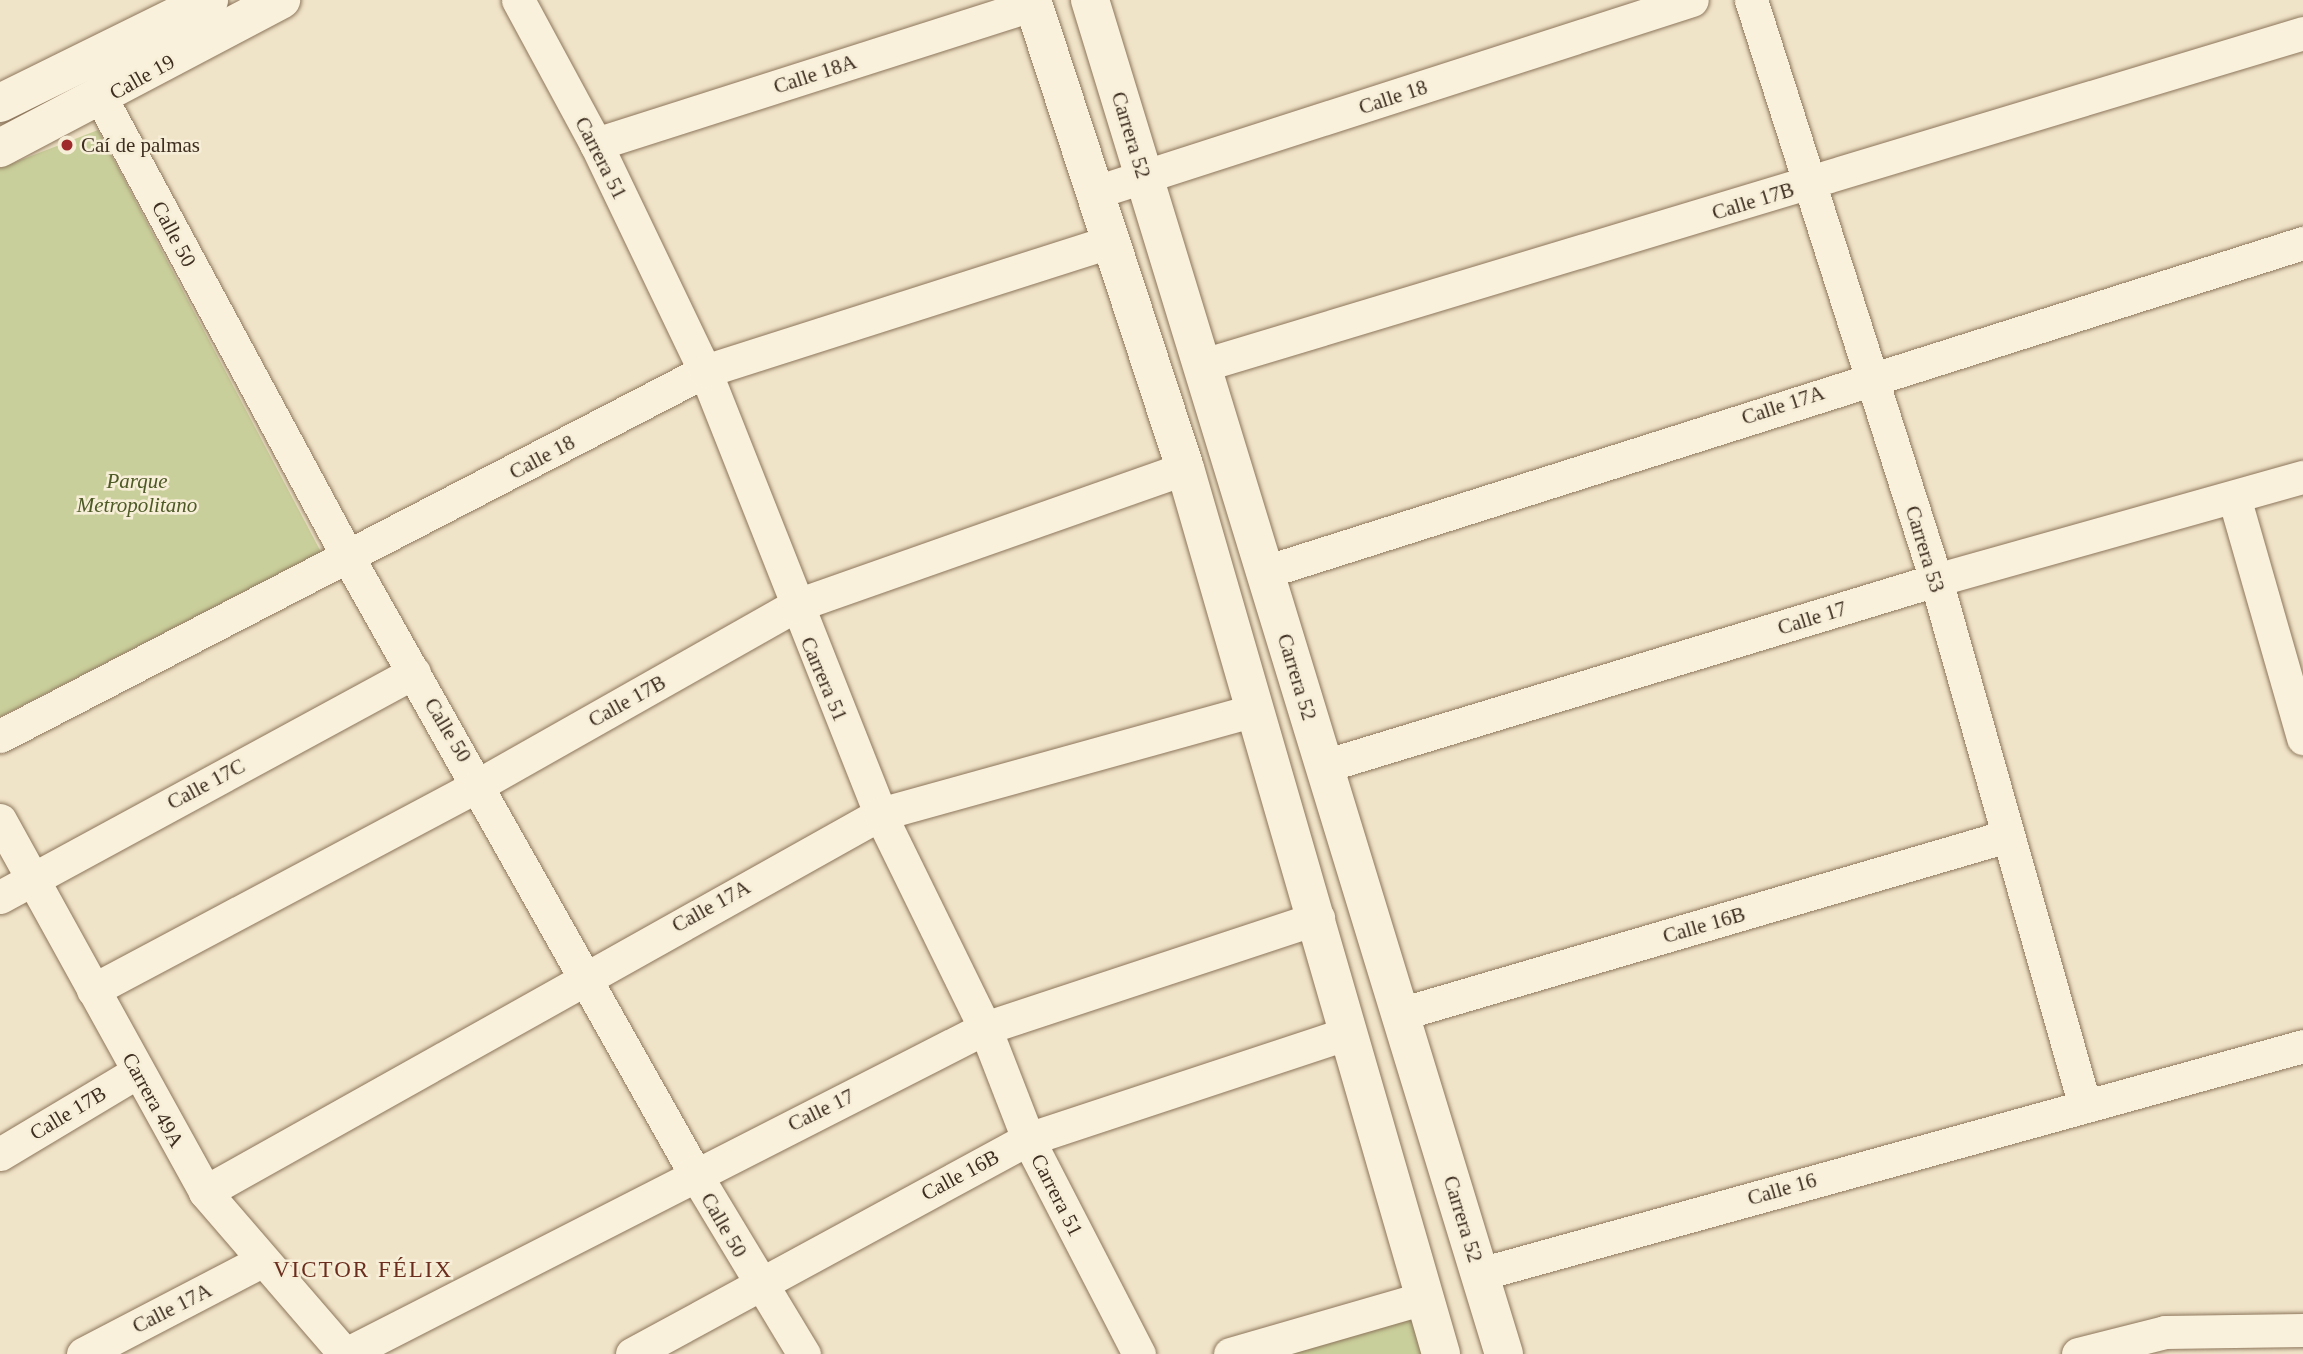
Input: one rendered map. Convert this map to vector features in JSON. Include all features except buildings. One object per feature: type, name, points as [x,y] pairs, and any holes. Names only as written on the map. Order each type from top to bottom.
[{"type":"main road","name":"Calle 19","points":[[0,103],[209,0]]},
{"type":"main road","name":"Calle 19","points":[[0,148],[102,100],[281,0]]},
{"type":"main road","name":"Carrera 52","points":[[1090,0],[1504,1354]]},
{"type":"main road","points":[[1033,2],[1093,193],[1185,468],[1318,918],[1348,1033],[1441,1354]]},
{"type":"street","name":"Carrera 51","points":[[518,0],[596,144],[705,371],[794,606],[880,814],[985,1028],[1028,1139],[1139,1354]]},
{"type":"street","name":"Calle 18","points":[[1093,193],[1692,0]]},
{"type":"street","name":"Carrera 53","points":[[1751,0],[1807,185],[1936,580],[2084,1103]]},
{"type":"street","name":"Calle 18A","points":[[596,144],[1033,2]]},
{"type":"street","name":"Calle 17B","points":[[1203,365],[1807,185],[2303,33]]},
{"type":"street","name":"Calle 50","points":[[102,100],[349,559],[480,784],[694,1172],[758,1283],[804,1354]]},
{"type":"street","name":"Calle 18","points":[[0,736],[349,559],[705,371],[1109,242]]},
{"type":"street","name":"Calle 17A","points":[[1265,572],[1870,377],[2303,243]]},
{"type":"street","name":"Calle 17B","points":[[93,990],[480,784],[794,606],[1185,468]]},
{"type":"street","name":"Calle 17","points":[[1324,766],[1936,580],[2303,478]]},
{"type":"street","points":[[2234,497],[2303,738]]},
{"type":"street","name":"Calle 17C","points":[[0,897],[30,878],[414,672]]},
{"type":"street","name":"Calle 17A","points":[[205,1192],[586,974],[880,814],[1255,710]]},
{"type":"street","name":"Carrera 49A","points":[[0,820],[136,1072],[205,1192],[262,1261],[346,1354]]},
{"type":"street","name":"Calle 16B","points":[[1400,1014],[2007,836]]},
{"type":"street","name":"Calle 17","points":[[346,1354],[694,1172],[985,1028],[1318,918]]},
{"type":"street","name":"Calle 16B","points":[[632,1354],[758,1283],[1028,1139],[1348,1033]]},
{"type":"street","name":"Calle 16","points":[[1480,1274],[2084,1103],[2303,1046]]},
{"type":"street","name":"Calle 17B","points":[[0,1154],[136,1072]]},
{"type":"street","name":"Calle 17A","points":[[83,1354],[262,1261]]},
{"type":"street","points":[[1230,1354],[1424,1298]]},
{"type":"street","points":[[2078,1354],[2165,1332],[2303,1329]]},
{"type":"green space","name":"Parque Metropolitano","points":[[98,130],[321,552],[0,717],[0,168]]},
{"type":"green space","points":[[1415,1307],[1428,1354],[1277,1354]]},
{"type":"place","name":"Caí de palmas","points":[[67,145]]},
{"type":"district","name":"VICTOR FÉLIX","points":[[363,1270]]}]
